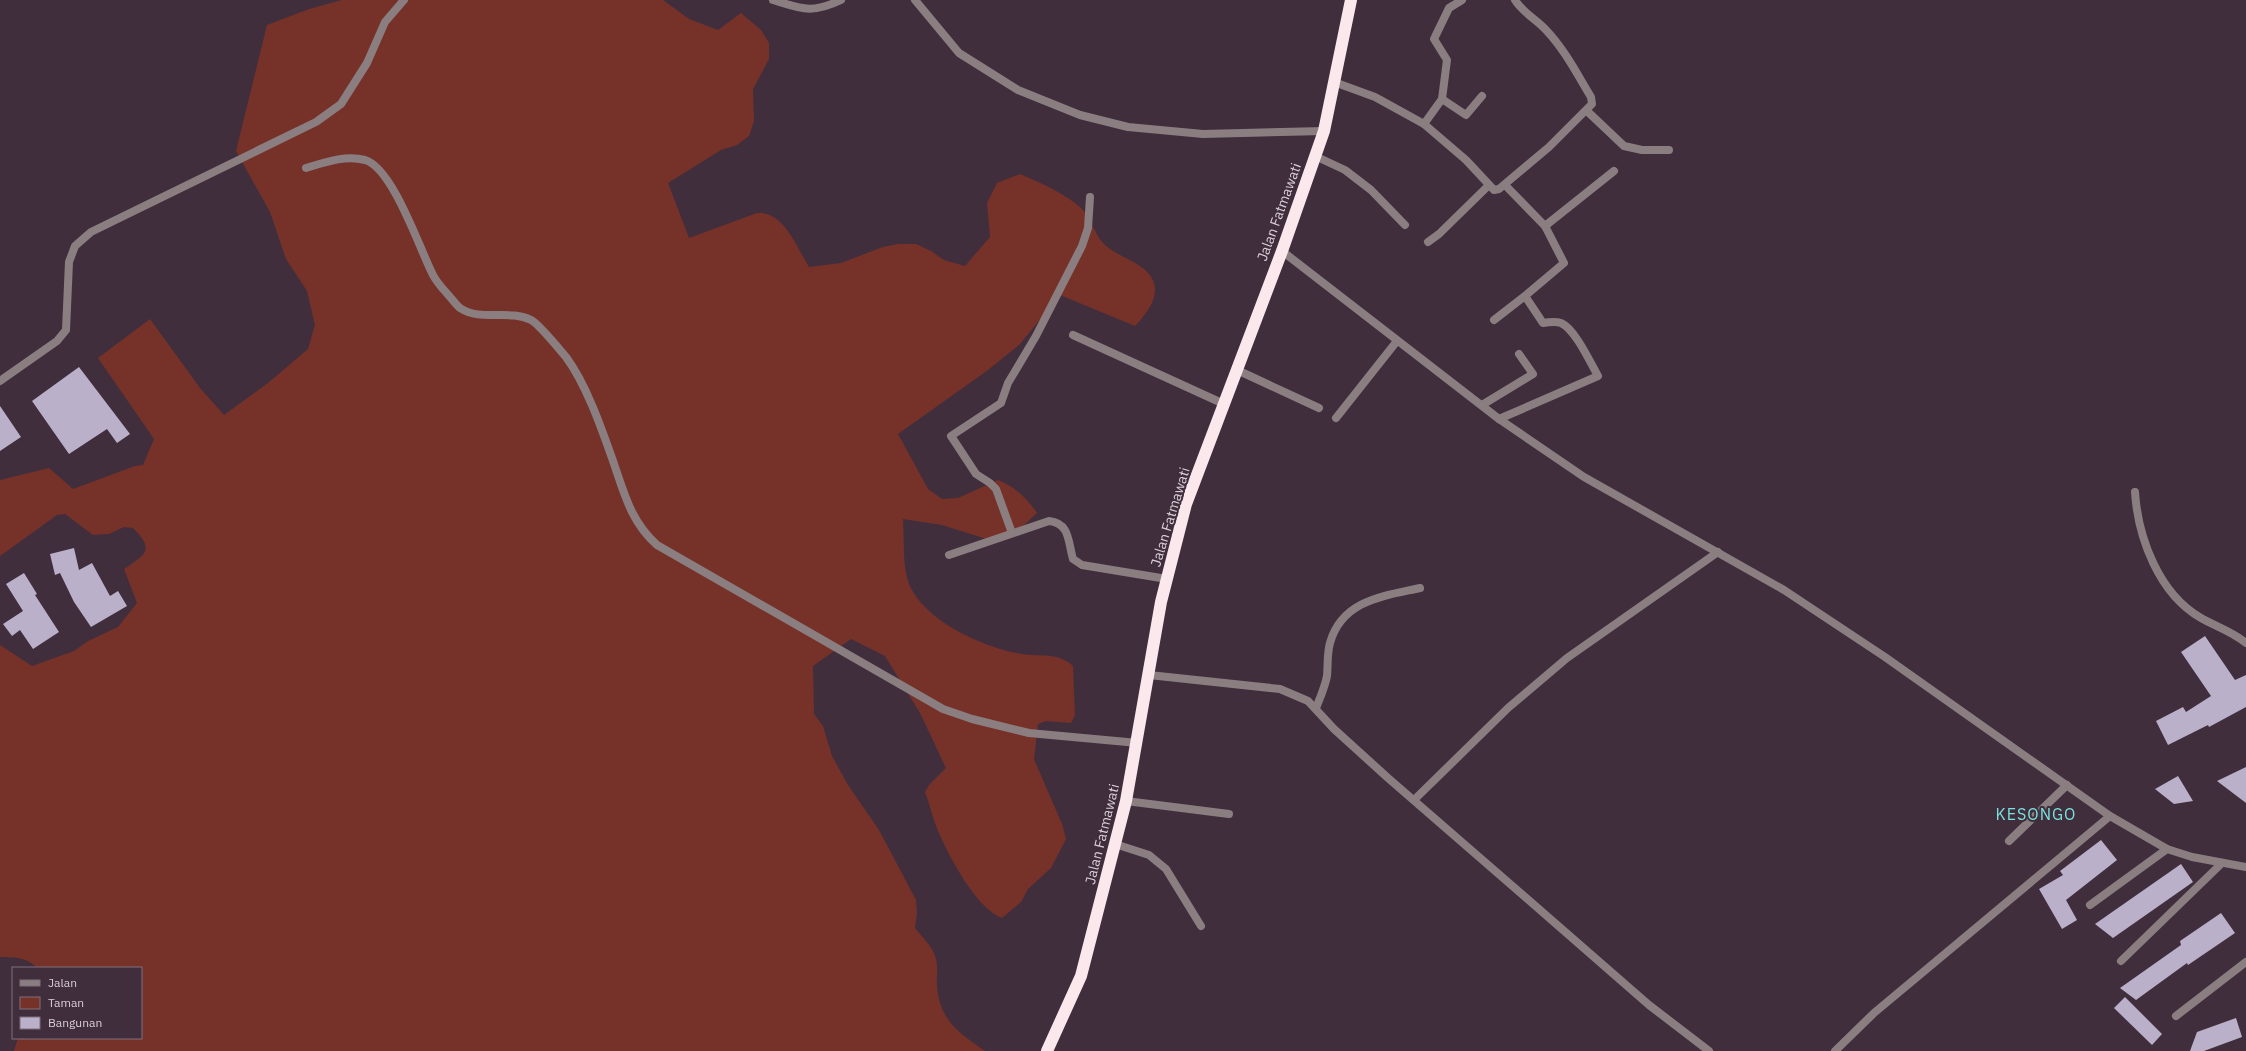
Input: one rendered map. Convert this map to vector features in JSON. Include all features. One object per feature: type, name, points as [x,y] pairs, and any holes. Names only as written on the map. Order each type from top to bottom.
[{"type":"highway","name":"Jalan Fatmawati","points":[[1047,1051],[1081,976],[1126,801],[1138,743],[1167,579],[1186,504],[1282,251],[1324,131],[1351,0]]},
{"type":"street","points":[[0,381],[57,341],[66,330],[69,262],[75,246],[91,232],[316,122],[341,104],[367,63],[386,22],[404,0]]},
{"type":"street","points":[[773,0],[806,10],[827,6],[841,0]]},
{"type":"street","points":[[915,0],[959,53],[1018,90],[1080,115],[1128,127],[1203,134],[1324,131]]},
{"type":"street","points":[[1424,124],[1442,99],[1447,60],[1434,39],[1449,8],[1462,0]]},
{"type":"street","points":[[1334,82],[1375,97],[1424,124],[1466,160],[1488,186],[1494,190],[1499,189],[1587,111],[1592,104],[1591,97],[1568,57],[1546,29],[1528,16],[1515,0]]},
{"type":"street","points":[[1442,99],[1466,115],[1482,96]]},
{"type":"street","points":[[1587,111],[1624,146],[1642,150],[1669,150]]},
{"type":"street","points":[[1315,156],[1345,170],[1371,190],[1405,225]]},
{"type":"street","points":[[306,168],[335,159],[353,158],[367,161],[378,168],[404,210],[434,277],[459,308],[474,314],[514,316],[531,320],[550,340],[566,358],[590,400],[630,512],[644,533],[657,545],[943,709],[972,719],[1029,733],[1138,743]]},
{"type":"street","points":[[1545,226],[1614,171]]},
{"type":"street","points":[[1494,320],[1564,263],[1545,226],[1505,185]]},
{"type":"street","points":[[1428,242],[1439,234],[1488,186]]},
{"type":"street","points":[[1012,533],[996,489],[976,474],[951,436],[1001,403],[1008,383],[1036,336],[1082,246],[1088,228],[1090,197]]},
{"type":"street","points":[[1282,251],[1499,419],[1584,477],[1784,590],[1885,657],[2110,816],[2167,849],[2222,863],[2246,867]]},
{"type":"street","points":[[1499,419],[1598,376],[1570,330],[1562,323],[1554,321],[1543,323],[1525,296]]},
{"type":"street","points":[[1073,334],[1224,404]]},
{"type":"street","points":[[1336,418],[1398,340]]},
{"type":"street","points":[[1482,405],[1533,374],[1519,354]]},
{"type":"street","points":[[1237,370],[1319,408]]},
{"type":"street","points":[[2135,492],[2136,513],[2150,556],[2170,592],[2200,617],[2246,643]]},
{"type":"street","points":[[949,555],[1049,521],[1057,522],[1064,526],[1069,536],[1073,559],[1082,565],[1167,579]]},
{"type":"street","points":[[1414,800],[1508,708],[1567,658],[1718,552]]},
{"type":"street","points":[[1316,708],[1326,679],[1329,644],[1339,623],[1358,604],[1376,597],[1420,588]]},
{"type":"street","points":[[1149,674],[1280,689],[1308,701],[1334,729],[1414,800],[1649,1005],[1709,1051]]},
{"type":"street","points":[[2009,841],[2067,785]]},
{"type":"street","points":[[1126,801],[1229,814]]},
{"type":"street","points":[[1835,1051],[1874,1014],[2110,816]]},
{"type":"street","points":[[1115,844],[1149,855],[1166,870],[1201,926]]},
{"type":"street","points":[[2090,905],[2167,849]]},
{"type":"street","points":[[2121,961],[2222,863]]},
{"type":"street","points":[[2176,1016],[2246,962]]},
{"type":"green space","points":[[342,0],[663,0],[689,19],[718,30],[741,13],[761,30],[769,43],[769,59],[753,89],[754,121],[749,136],[737,145],[721,150],[668,183],[689,238],[757,213],[766,214],[775,218],[782,224],[789,232],[809,267],[841,263],[883,247],[898,244],[916,244],[931,251],[944,260],[965,266],[990,237],[987,203],[997,183],[1020,174],[1052,189],[1081,208],[1104,244],[1146,270],[1151,276],[1154,283],[1155,295],[1147,312],[1135,326],[1060,295],[1020,344],[988,370],[898,434],[928,489],[942,499],[958,498],[998,480],[1010,486],[1020,494],[1029,502],[1037,513],[1011,537],[990,540],[942,525],[903,519],[906,573],[911,589],[935,616],[952,628],[970,637],[1006,651],[1055,657],[1073,666],[1075,715],[1071,723],[1046,721],[1038,724],[1034,759],[1062,824],[1066,839],[1051,868],[1028,889],[1021,902],[1002,918],[992,913],[983,904],[965,881],[939,833],[925,792],[929,785],[946,768],[920,713],[885,656],[851,639],[813,666],[814,714],[823,726],[832,756],[848,785],[879,830],[916,900],[917,912],[915,928],[934,952],[937,967],[937,986],[942,1008],[952,1025],[959,1032],[985,1051],[14,1051],[18,1039],[142,1039],[142,967],[36,967],[25,960],[0,957],[0,645],[32,666],[74,651],[88,641],[118,627],[137,603],[124,569],[142,555],[146,547],[140,535],[133,528],[124,527],[109,534],[93,535],[65,514],[57,515],[0,556],[0,480],[49,468],[73,489],[135,466],[143,465],[154,439],[98,358],[150,319],[200,388],[224,415],[268,383],[308,349],[315,325],[307,291],[286,259],[270,212],[236,151],[267,25],[309,9]]},
{"type":"building","points":[[79,367],[130,434],[117,443],[107,429],[69,454],[32,401]]},
{"type":"building","points":[[0,406],[21,437],[0,451]]},
{"type":"building","points":[[74,548],[79,570],[92,563],[110,596],[118,591],[127,606],[91,627],[74,602],[60,573],[55,575],[50,554]]},
{"type":"building","points":[[24,573],[37,594],[35,595],[59,632],[33,649],[20,630],[12,636],[3,624],[23,611],[6,584]]},
{"type":"building","points":[[2205,636],[2235,680],[2246,675],[2246,707],[2209,727],[2208,725],[2168,745],[2156,721],[2183,707],[2186,712],[2211,696],[2181,652]]},
{"type":"building","points":[[2246,767],[2246,803],[2217,781]]},
{"type":"building","points":[[2178,776],[2193,801],[2174,804],[2155,789]]},
{"type":"building","points":[[2101,840],[2117,860],[2066,900],[2077,920],[2062,929],[2039,889],[2063,875],[2060,871]]},
{"type":"building","points":[[2181,864],[2193,882],[2113,938],[2095,924]]},
{"type":"building","points":[[2221,913],[2235,933],[2188,965],[2187,963],[2136,1000],[2120,988],[2181,945],[2180,941]]},
{"type":"building","points":[[2125,997],[2162,1034],[2152,1045],[2114,1008]]},
{"type":"building","points":[[2236,1018],[2242,1037],[2204,1051],[2190,1051],[2197,1032]]},
{"type":"district","name":"KESONGO","points":[[2036,814]]}]
